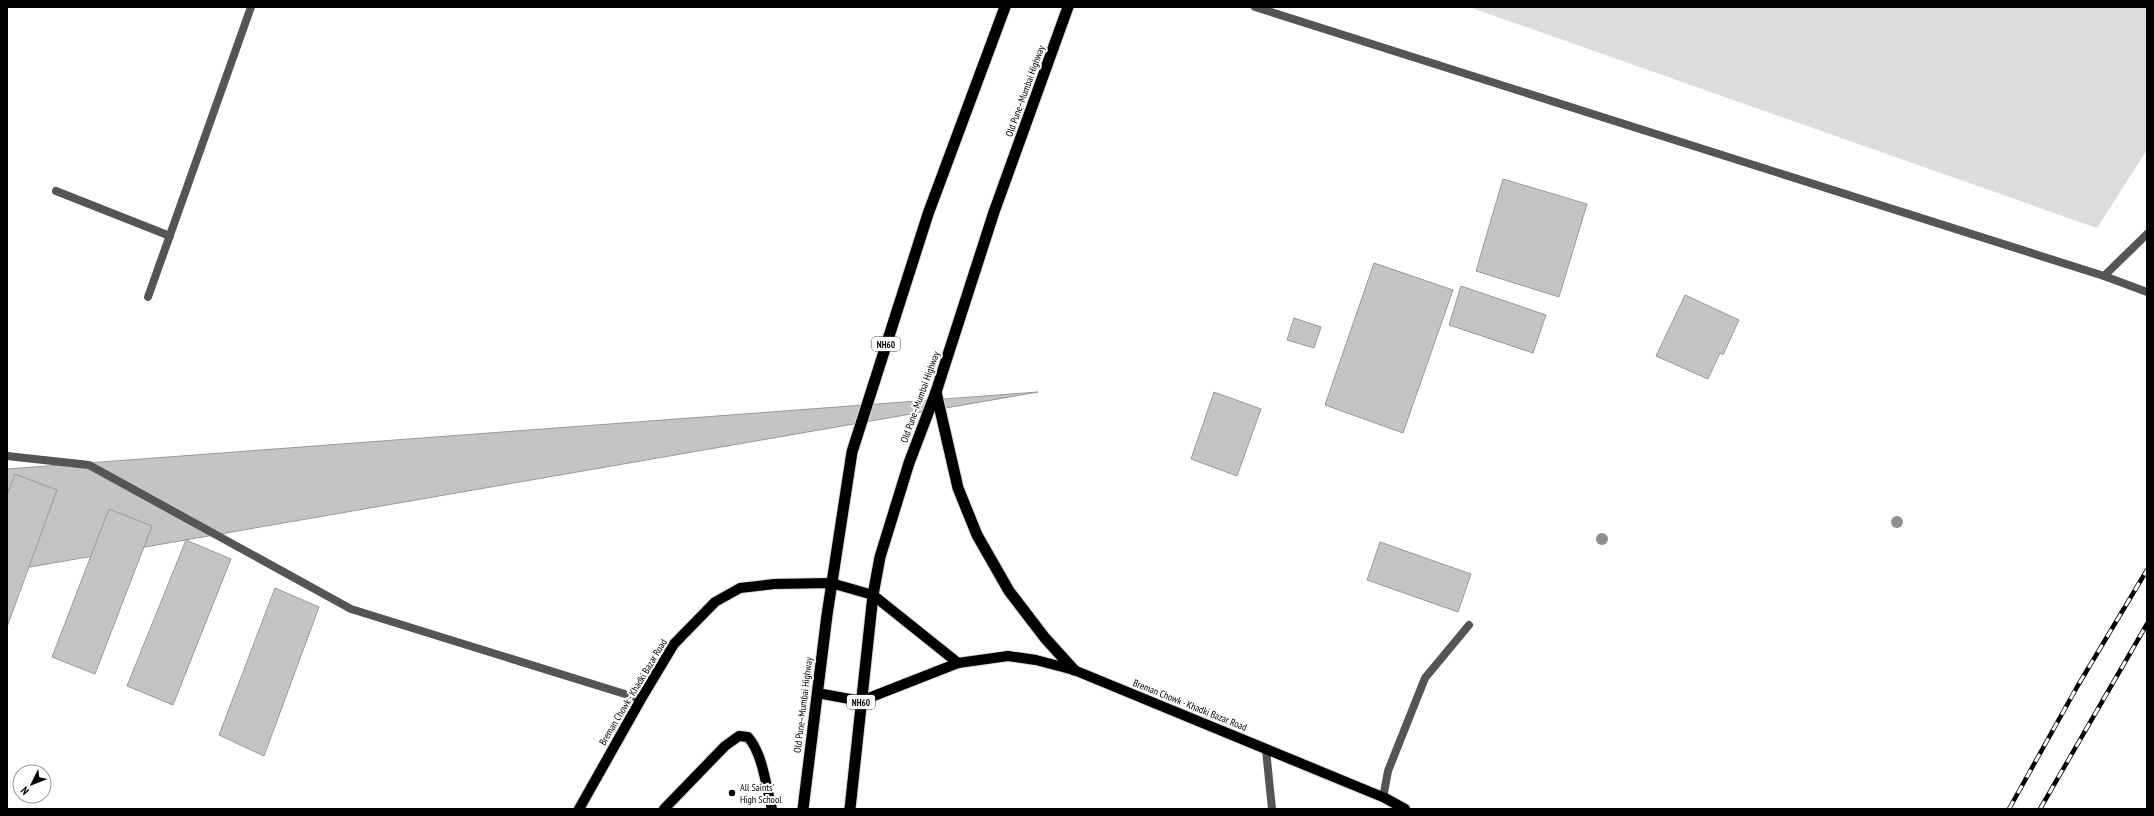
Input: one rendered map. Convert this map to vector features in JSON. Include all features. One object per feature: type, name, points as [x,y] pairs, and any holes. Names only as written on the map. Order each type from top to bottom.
[{"type":"highway","name":"Old Pune–Mumbai Highway","points":[[803,809],[832,583],[852,452],[928,214],[1005,7]]},
{"type":"highway","name":"Old Pune–Mumbai Highway","points":[[850,809],[873,595],[880,557],[909,462],[936,392],[994,212],[1068,7]]},
{"type":"highway","points":[[936,392],[958,488],[977,535],[1009,591],[1045,638],[1074,670]]},
{"type":"main road","name":"Breman Chowk - Khadki Bazar Road","points":[[579,809],[640,699],[674,644],[715,602],[740,588],[774,584],[832,583],[873,595],[958,663]]},
{"type":"main road","name":"Breman Chowk - Khadki Bazar Road","points":[[861,701],[958,663],[1008,656],[1036,660],[1074,670],[1383,798],[1405,809]]},
{"type":"main road","points":[[817,693],[861,701]]},
{"type":"main road","points":[[664,809],[725,746],[739,736],[748,737],[754,744],[760,759],[772,809]]},
{"type":"street","points":[[148,297],[251,7]]},
{"type":"street","points":[[1255,7],[2104,276],[2147,292]]},
{"type":"street","points":[[56,191],[170,236]]},
{"type":"street","points":[[2104,276],[2147,234]]},
{"type":"street","points":[[7,456],[89,465],[351,609],[640,699]]},
{"type":"street","points":[[1383,798],[1388,771],[1426,678],[1469,626]]},
{"type":"street","points":[[1266,750],[1272,809]]},
{"type":"shaded area","points":[[1469,7],[2147,7],[2147,150],[2097,228]]},
{"type":"building","points":[[1503,179],[1587,204],[1559,297],[1476,271]]},
{"type":"building","points":[[1374,263],[1453,290],[1403,433],[1325,405]]},
{"type":"building","points":[[1461,286],[1546,315],[1533,353],[1449,325]]},
{"type":"building","points":[[1685,295],[1739,320],[1723,355],[1720,353],[1708,379],[1656,356]]},
{"type":"building","points":[[1294,318],[1321,327],[1314,348],[1287,340]]},
{"type":"building","points":[[1038,392],[7,571],[7,469]]},
{"type":"building","points":[[1214,392],[1261,409],[1237,476],[1191,459]]},
{"type":"building","points":[[15,474],[57,490],[7,627],[7,495]]},
{"type":"building","points":[[109,509],[152,526],[95,674],[52,657]]},
{"type":"building","points":[[186,540],[231,559],[173,705],[127,686]]},
{"type":"building","points":[[1380,542],[1471,574],[1458,612],[1367,580]]},
{"type":"building","points":[[275,588],[319,607],[264,756],[219,735]]},
{"type":"railway","points":[[2009,809],[2077,687],[2147,570]]},
{"type":"railway","points":[[2040,809],[2147,624]]},
{"type":"place","name":"All Saints' High School","points":[[732,793]]}]
